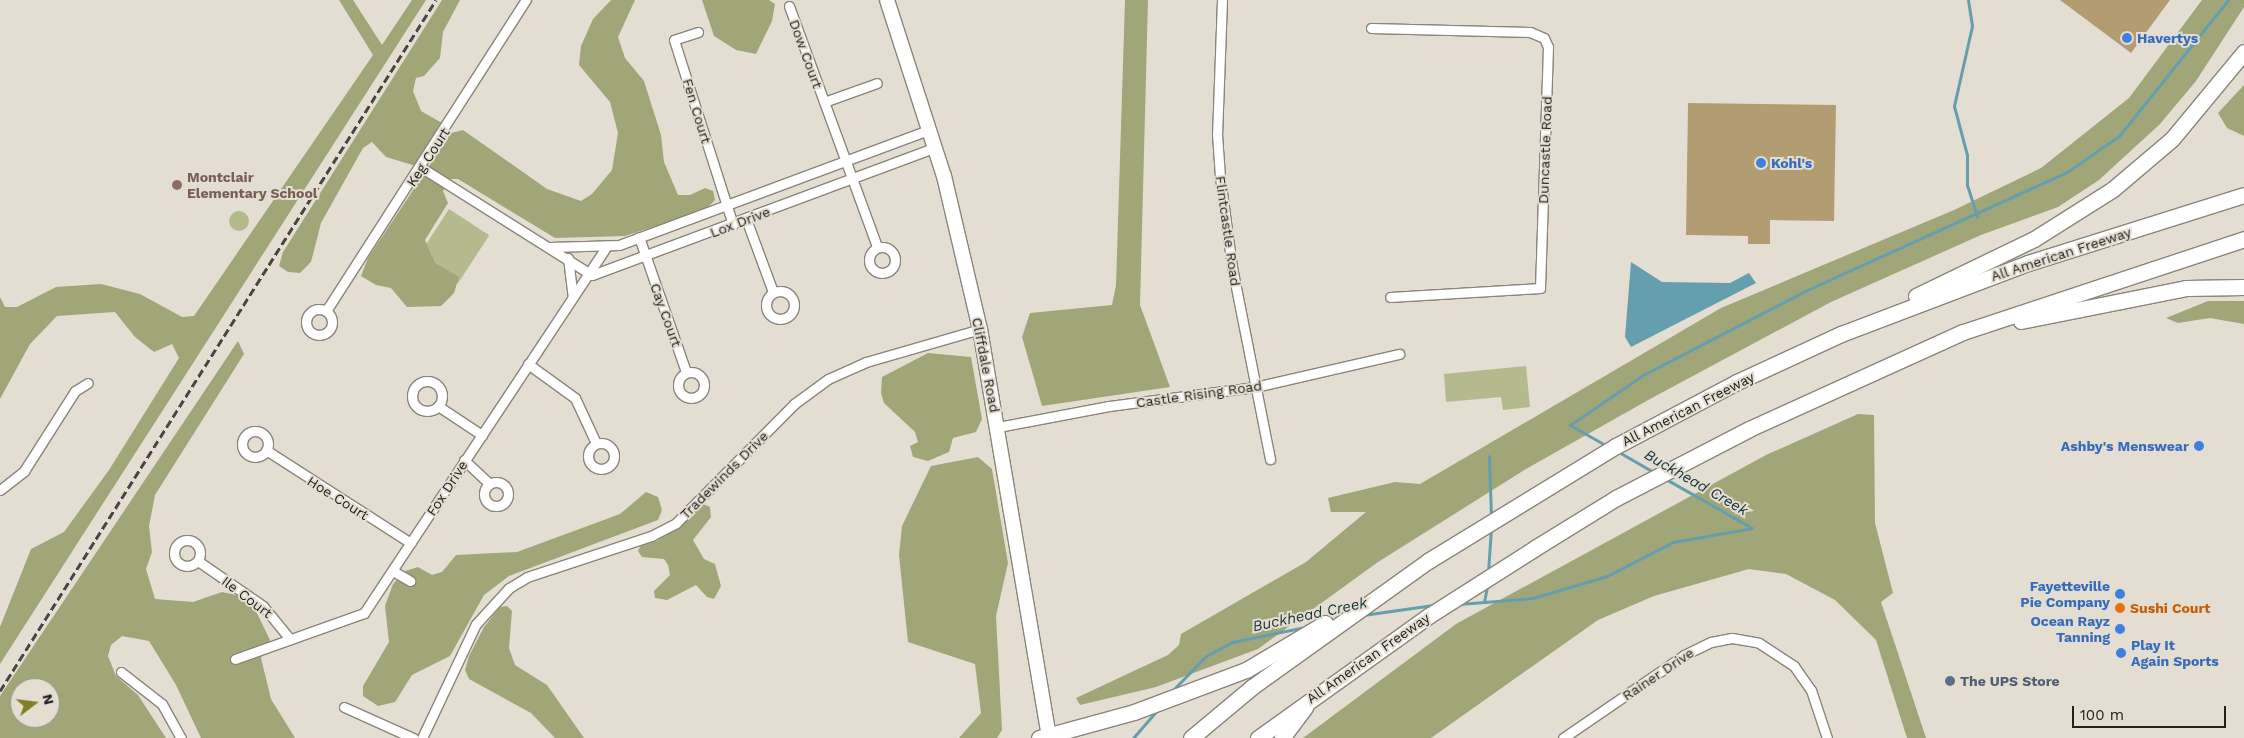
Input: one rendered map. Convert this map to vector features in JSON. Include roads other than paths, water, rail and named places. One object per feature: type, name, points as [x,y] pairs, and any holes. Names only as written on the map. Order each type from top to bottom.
[{"type":"highway","points":[[1841,334],[2080,213],[2172,139],[2244,52]]},
{"type":"highway","name":"All American Freeway","points":[[1191,738],[1391,585],[1616,446],[1737,382],[1841,334],[2028,263],[2244,195]]},
{"type":"highway","name":"All American Freeway","points":[[1258,738],[1317,692],[1430,615],[1616,498],[1750,429],[1964,332],[2244,239]]},
{"type":"highway","points":[[1964,332],[2186,288],[2244,287]]},
{"type":"highway","points":[[1045,736],[1134,712],[1246,670],[1391,585]]},
{"type":"highway","points":[[1282,738],[1317,692]]},
{"type":"main road","name":"Cliffdale Road","points":[[887,0],[934,148],[980,330],[998,427],[1045,736]]},
{"type":"street","name":"Keg Court","points":[[326,311],[422,168],[526,0]]},
{"type":"street","name":"Flintcastle Road","points":[[1222,0],[1217,134],[1220,177],[1232,267],[1270,460]]},
{"type":"street","name":"Dow Court","points":[[788,6],[877,248]]},
{"type":"street","name":"Duncastle Road","points":[[1370,28],[1530,32],[1544,38],[1548,47],[1540,288],[1390,297]]},
{"type":"street","name":"Fen Court","points":[[698,32],[674,40],[726,206]]},
{"type":"street","name":"Dow Court","points":[[824,102],[877,83]]},
{"type":"street","name":"Lox Drive","points":[[550,247],[607,246],[639,238],[928,130]]},
{"type":"street","name":"Lox Drive","points":[[592,275],[733,225],[934,148]]},
{"type":"street","points":[[422,168],[568,258],[592,275]]},
{"type":"street","points":[[726,206],[733,225]]},
{"type":"street","points":[[746,219],[773,292]]},
{"type":"street","name":"Cay Court","points":[[639,238],[686,372]]},
{"type":"street","name":"Fox Drive","points":[[235,659],[364,613],[573,297],[592,275],[607,246]]},
{"type":"street","points":[[568,258],[573,297]]},
{"type":"street","name":"Tradewinds Drive","points":[[422,738],[476,624],[509,588],[527,577],[651,536],[676,523],[794,404],[828,379],[866,362],[980,330]]},
{"type":"street","name":"Castle Rising Road","points":[[998,427],[1109,406],[1255,388],[1399,354]]},
{"type":"street","points":[[528,364],[576,398],[596,443]]},
{"type":"street","points":[[0,490],[24,471],[75,391],[88,383]]},
{"type":"street","points":[[438,406],[482,435]]},
{"type":"street","name":"Hoe Court","points":[[266,450],[411,543]]},
{"type":"street","points":[[464,460],[490,484]]},
{"type":"street","name":"Ile Court","points":[[198,561],[263,606],[290,639]]},
{"type":"street","points":[[393,571],[410,581]]},
{"type":"street","name":"Rainer Drive","points":[[1563,738],[1575,735],[1684,655],[1711,642],[1732,638],[1766,646],[1794,666],[1811,690],[1827,738]]},
{"type":"street","points":[[121,672],[162,704],[181,738]]},
{"type":"street","points":[[344,707],[413,738]]},
{"type":"water","points":[[1631,262],[1662,282],[1730,283],[1749,273],[1756,283],[1631,347],[1625,337]]},
{"type":"waterway","name":"Buckhead Creek","points":[[1968,0],[1972,26],[1954,106],[1967,155],[1967,185],[1977,216]]},
{"type":"waterway","name":"Buckhead Creek","points":[[1607,446],[1570,425],[1643,375],[1807,290],[2067,172],[2119,136],[2228,0]]},
{"type":"waterway","name":"Buckhead Creek","points":[[1617,451],[1655,473]]},
{"type":"waterway","points":[[1489,456],[1491,517]]},
{"type":"waterway","name":"Buckhead Creek","points":[[1459,604],[1533,598],[1607,576],[1673,542],[1752,528],[1664,478]]},
{"type":"waterway","points":[[1488,572],[1491,528]]},
{"type":"waterway","points":[[1484,602],[1487,586]]},
{"type":"waterway","name":"Buckhead Creek","points":[[1363,615],[1433,605]]},
{"type":"waterway","name":"Buckhead Creek","points":[[1171,692],[1206,656],[1232,642],[1305,627]]},
{"type":"waterway","name":"Buckhead Creek","points":[[1133,738],[1157,710]]},
{"type":"railway","points":[[0,691],[436,0]]},
{"type":"place","name":"Havertys","points":[[2127,38]]},
{"type":"place","name":"Kohl's","points":[[1761,163]]},
{"type":"place","name":"Montclair Elementary School","points":[[177,185]]},
{"type":"place","name":"Ashby's Menswear","points":[[2199,446]]},
{"type":"place","name":"Fayetteville Pie Company","points":[[2120,594]]},
{"type":"place","name":"Sushi Court","points":[[2120,608]]},
{"type":"place","name":"Ocean Rayz Tanning","points":[[2120,629]]},
{"type":"place","name":"Play It Again Sports","points":[[2121,653]]},
{"type":"place","name":"The UPS Store","points":[[1950,681]]}]
